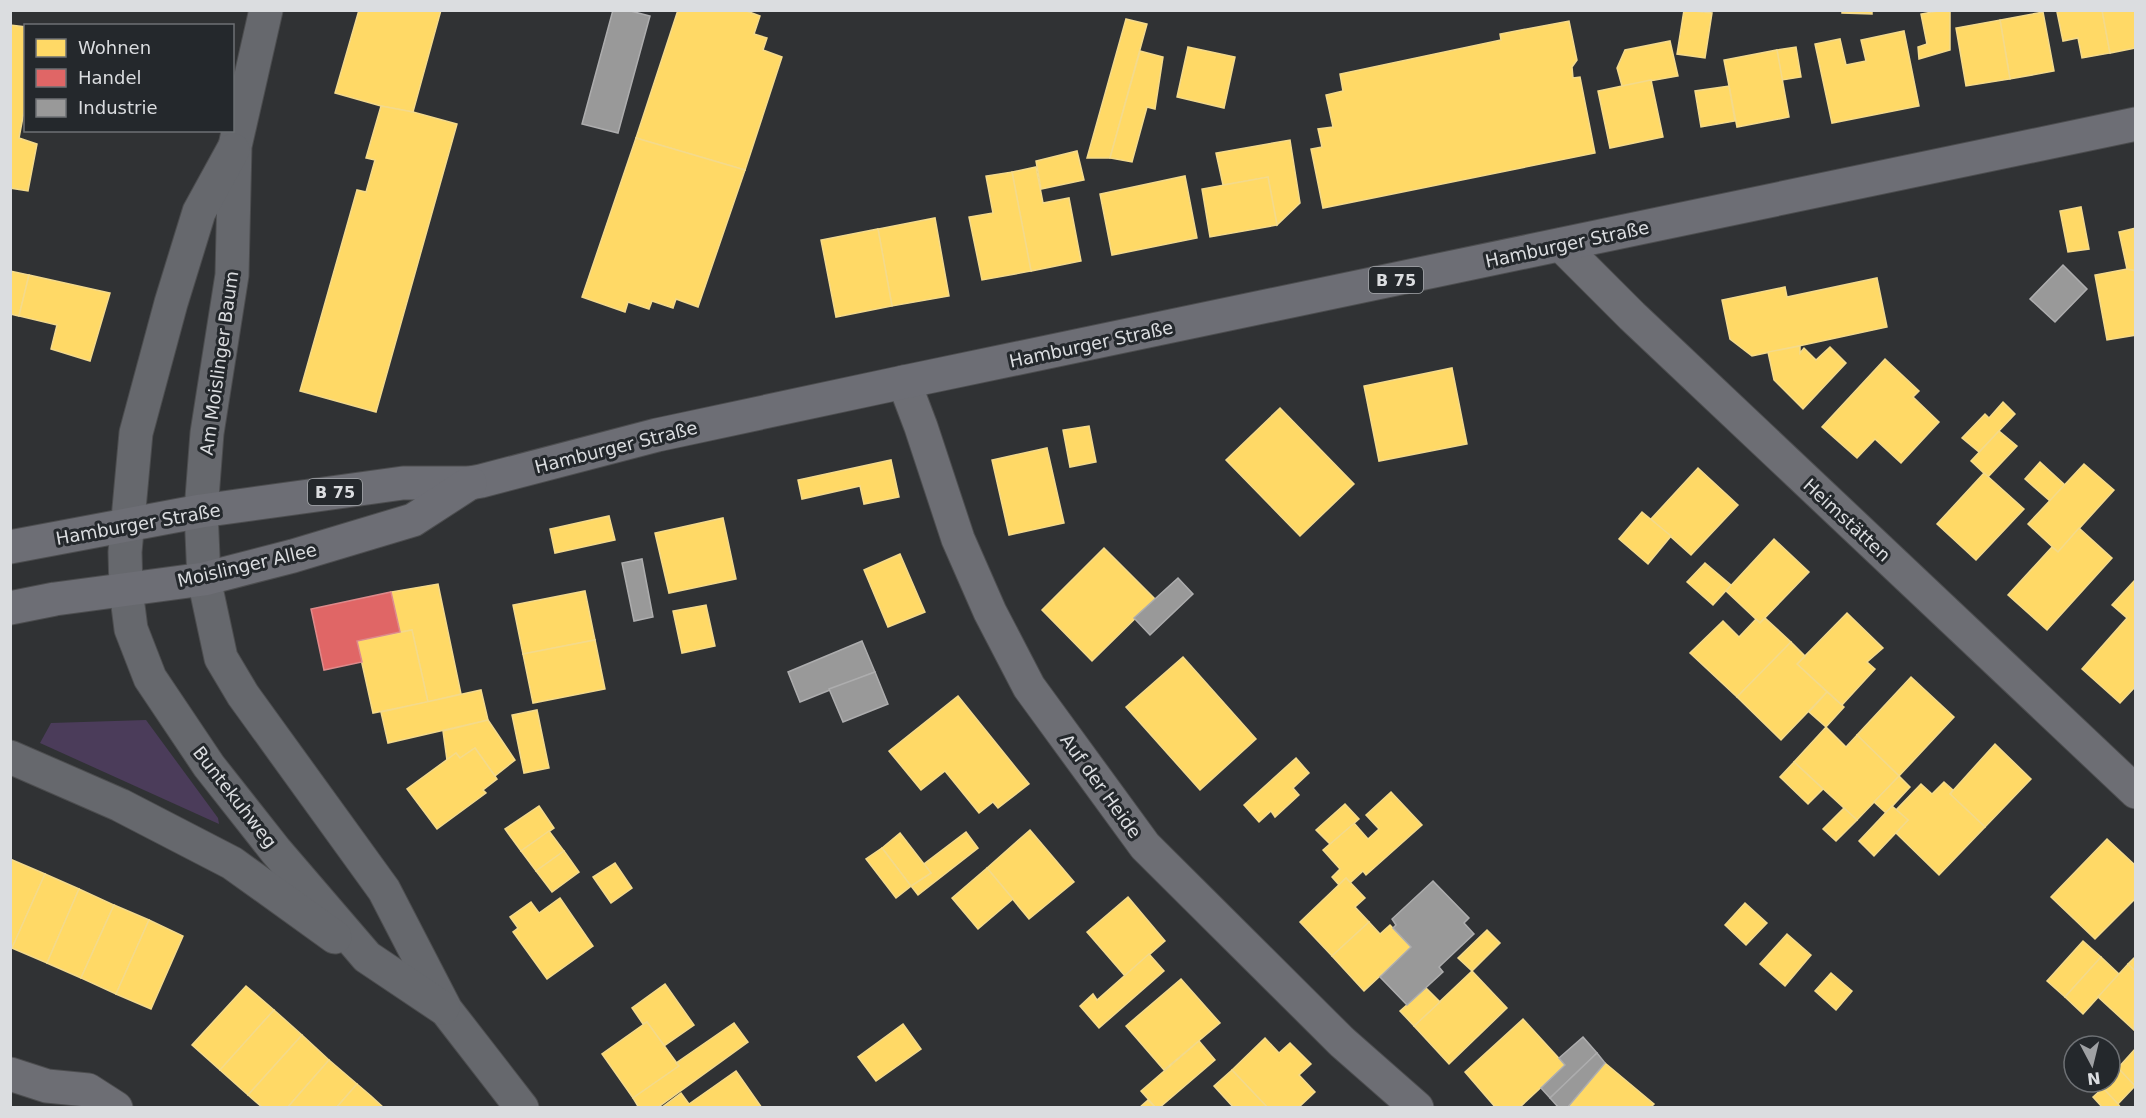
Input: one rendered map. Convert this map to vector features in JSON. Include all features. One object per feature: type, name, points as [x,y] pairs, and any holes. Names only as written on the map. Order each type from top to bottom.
[{"type":"main road","name":"Am Moislinger Baum","points":[[204,579],[201,511],[207,433],[232,275],[235,146],[266,10]]},
{"type":"main road","name":"Hamburger Straße","points":[[10,547],[201,511],[403,483],[470,483],[657,435],[2136,124]]},
{"type":"main road","name":"Am Moislinger Baum","points":[[127,526],[136,433],[171,303],[199,212],[235,146]]},
{"type":"main road","name":"Moislinger Allee","points":[[10,608],[55,599],[204,579],[293,556],[413,520],[470,483]]},
{"type":"main road","name":"Buntekuhweg","points":[[127,526],[126,590],[131,629],[150,678],[209,766],[276,850],[367,957],[446,1010]]},
{"type":"main road","name":"Buntekuhweg","points":[[204,579],[221,658],[243,695],[384,890],[446,1010],[522,1107]]},
{"type":"main road","points":[[10,757],[120,805],[232,863],[309,920],[367,957]]},
{"type":"street","name":"Heimstätten","points":[[1561,245],[1632,316],[2136,792]]},
{"type":"street","name":"Auf der Heide","points":[[904,382],[958,539],[990,612],[1029,687],[1145,846],[1342,1042],[1417,1107]]},
{"type":"street","points":[[10,1074],[47,1086],[88,1090],[116,1107]]},
{"type":"shaded area","points":[[146,720],[218,818],[219,824],[40,743],[51,723]]},
{"type":"building: Wohnen","points":[[359,10],[441,10],[413,112],[335,93]]},
{"type":"building: Wohnen","points":[[678,10],[744,10],[760,16],[754,34],[767,38],[763,50],[782,57],[745,170],[636,138]]},
{"type":"building: Wohnen","points":[[1684,10],[1712,13],[1705,58],[1677,54]]},
{"type":"building: Wohnen","points":[[1842,10],[1872,10],[1872,14],[1842,13]]},
{"type":"building: Wohnen","points":[[1950,10],[1950,50],[1919,59],[1918,47],[1927,44],[1921,14]]},
{"type":"building: Wohnen","points":[[2102,10],[2110,53],[2082,58],[2078,38],[2063,41],[2057,12]]},
{"type":"building: Wohnen","points":[[2102,10],[2136,10],[2136,48],[2110,53]]},
{"type":"building: Wohnen","points":[[2043,12],[2054,71],[2010,79],[2000,20]]},
{"type":"building: Wohnen","points":[[1126,19],[1147,24],[1110,158],[1087,158]]},
{"type":"building: Wohnen","points":[[2000,20],[2010,79],[1966,86],[1956,28]]},
{"type":"building: Wohnen","points":[[1569,21],[1577,60],[1572,67],[1573,78],[1580,77],[1595,153],[1323,208],[1311,149],[1322,147],[1318,129],[1333,127],[1326,95],[1343,91],[1340,74],[1501,40],[1500,34]]},
{"type":"building: Wohnen","points":[[10,25],[24,27],[24,112],[19,138],[37,144],[28,191],[10,188]]},
{"type":"building: Wohnen","points":[[1904,31],[1919,106],[1832,123],[1815,44],[1840,39],[1846,65],[1866,61],[1861,40]]},
{"type":"building: Wohnen","points":[[1670,41],[1678,76],[1622,86],[1617,68],[1625,50]]},
{"type":"building: Wohnen","points":[[1188,47],[1235,57],[1224,108],[1177,97]]},
{"type":"building: Wohnen","points":[[1796,47],[1801,77],[1782,80],[1777,50]]},
{"type":"building: Wohnen","points":[[1777,50],[1789,117],[1737,127],[1724,60]]},
{"type":"building: Wohnen","points":[[1140,51],[1163,57],[1155,109],[1147,107],[1132,162],[1110,158]]},
{"type":"building: Wohnen","points":[[1651,80],[1663,137],[1610,148],[1598,91]]},
{"type":"building: Wohnen","points":[[1729,86],[1735,121],[1701,127],[1695,91]]},
{"type":"building: Wohnen","points":[[381,106],[457,124],[376,412],[300,391],[357,190],[366,192],[375,160],[366,158]]},
{"type":"building: Wohnen","points":[[636,138],[745,170],[698,307],[676,299],[673,308],[652,301],[649,309],[628,302],[625,312],[582,297]]},
{"type":"building: Wohnen","points":[[1290,140],[1300,203],[1277,225],[1268,177],[1223,185],[1216,153]]},
{"type":"building: Wohnen","points":[[1077,151],[1084,180],[1041,189],[1036,161]]},
{"type":"building: Wohnen","points":[[1036,167],[1043,203],[1069,198],[1081,261],[1031,271],[1012,172]]},
{"type":"building: Wohnen","points":[[1012,172],[1031,271],[982,280],[969,217],[993,213],[986,176]]},
{"type":"building: Wohnen","points":[[1185,176],[1197,238],[1112,255],[1100,194]]},
{"type":"building: Wohnen","points":[[1268,177],[1277,225],[1210,237],[1202,189]]},
{"type":"building: Wohnen","points":[[2081,207],[2089,249],[2068,252],[2060,211]]},
{"type":"building: Wohnen","points":[[935,218],[949,296],[892,306],[878,229]]},
{"type":"building: Wohnen","points":[[2136,228],[2136,271],[2127,269],[2119,232]]},
{"type":"building: Wohnen","points":[[878,229],[892,306],[836,317],[821,240]]},
{"type":"building: Wohnen","points":[[2127,269],[2136,271],[2136,335],[2107,340],[2095,275]]},
{"type":"building: Wohnen","points":[[10,271],[29,275],[19,316],[10,314]]},
{"type":"building: Wohnen","points":[[29,275],[110,293],[90,361],[51,349],[57,325],[19,316]]},
{"type":"building: Wohnen","points":[[1877,278],[1887,327],[1752,356],[1730,339],[1722,300],[1785,287],[1787,297]]},
{"type":"building: Wohnen","points":[[1800,346],[1800,353],[1804,348],[1816,360],[1830,347],[1846,363],[1803,409],[1774,380],[1768,352]]},
{"type":"building: Wohnen","points":[[1885,359],[1919,391],[1913,397],[1939,422],[1901,463],[1875,439],[1857,458],[1822,427]]},
{"type":"building: Wohnen","points":[[1452,368],[1467,444],[1379,461],[1364,386]]},
{"type":"building: Wohnen","points":[[2003,402],[2015,414],[1979,452],[1962,438],[1985,414],[1989,418]]},
{"type":"building: Wohnen","points":[[1280,408],[1354,484],[1300,536],[1226,460]]},
{"type":"building: Wohnen","points":[[1089,426],[1096,462],[1070,467],[1063,430]]},
{"type":"building: Wohnen","points":[[1999,431],[2017,446],[1988,477],[1971,461]]},
{"type":"building: Wohnen","points":[[1047,448],[1064,523],[1009,535],[992,460]]},
{"type":"building: Wohnen","points":[[891,460],[899,497],[864,504],[860,486],[802,499],[798,480]]},
{"type":"building: Wohnen","points":[[2040,462],[2065,485],[2050,501],[2025,479]]},
{"type":"building: Wohnen","points":[[2084,464],[2114,490],[2058,552],[2028,524]]},
{"type":"building: Wohnen","points":[[1698,468],[1738,505],[1691,555],[1651,519]]},
{"type":"building: Wohnen","points":[[1984,473],[2024,509],[1976,560],[1937,524]]},
{"type":"building: Wohnen","points":[[1642,512],[1671,536],[1648,564],[1619,539]]},
{"type":"building: Wohnen","points":[[609,516],[615,540],[555,553],[550,529]]},
{"type":"building: Wohnen","points":[[723,518],[736,579],[669,593],[655,533]]},
{"type":"building: Wohnen","points":[[2079,528],[2112,558],[2047,630],[2008,595],[2052,547],[2058,552]]},
{"type":"building: Wohnen","points":[[1774,539],[1809,572],[1760,623],[1726,591]]},
{"type":"building: Wohnen","points":[[1104,548],[1155,599],[1092,661],[1042,610]]},
{"type":"building: Wohnen","points":[[900,554],[925,612],[888,627],[864,570]]},
{"type":"building: Wohnen","points":[[1705,563],[1731,585],[1713,605],[1687,582]]},
{"type":"building: Wohnen","points":[[2136,579],[2136,686],[2120,703],[2082,669],[2127,618],[2112,605]]},
{"type":"building: Wohnen","points":[[438,584],[461,694],[428,702],[412,630],[400,632],[391,592]]},
{"type":"building: Wohnen","points":[[585,591],[595,640],[523,654],[513,605]]},
{"type":"building: Wohnen","points":[[706,605],[715,646],[682,653],[673,611]]},
{"type":"building: Wohnen","points":[[1847,613],[1883,648],[1867,662],[1875,669],[1842,705],[1797,664]]},
{"type":"building: Wohnen","points":[[1765,618],[1791,642],[1737,697],[1690,653],[1723,621],[1739,637],[1756,619],[1760,623]]},
{"type":"building: Wohnen","points":[[412,630],[428,702],[373,713],[357,641]]},
{"type":"building: Wohnen","points":[[595,640],[605,689],[533,703],[523,654]]},
{"type":"building: Wohnen","points":[[1791,642],[1805,656],[1797,664],[1827,692],[1781,740],[1737,697]]},
{"type":"building: Wohnen","points":[[1183,657],[1256,739],[1200,790],[1126,707]]},
{"type":"building: Wohnen","points":[[1911,677],[1954,717],[1899,776],[1857,735]]},
{"type":"building: Wohnen","points":[[481,690],[488,720],[388,743],[381,712]]},
{"type":"building: Wohnen","points":[[1827,692],[1844,707],[1826,727],[1809,712]]},
{"type":"building: Wohnen","points":[[958,696],[1029,784],[998,808],[993,802],[979,813],[945,771],[921,790],[889,751]]},
{"type":"building: Wohnen","points":[[537,710],[549,768],[524,773],[512,715]]},
{"type":"building: Wohnen","points":[[488,720],[515,760],[495,776],[475,748],[460,758],[456,753],[447,760],[443,731]]},
{"type":"building: Wohnen","points":[[1826,727],[1846,747],[1857,735],[1899,776],[1857,820],[1794,762]]},
{"type":"building: Wohnen","points":[[1995,744],[2031,779],[1985,827],[1950,794]]},
{"type":"building: Wohnen","points":[[475,748],[497,779],[483,790],[486,793],[437,829],[407,789],[456,753],[460,758]]},
{"type":"building: Wohnen","points":[[1296,758],[1309,773],[1293,788],[1299,795],[1275,817],[1271,811],[1259,822],[1244,805]]},
{"type":"building: Wohnen","points":[[1794,762],[1823,789],[1808,804],[1780,777]]},
{"type":"building: Wohnen","points":[[1899,776],[1910,787],[1886,813],[1874,802]]},
{"type":"building: Wohnen","points":[[1944,782],[1953,790],[1950,794],[1985,827],[1939,875],[1896,833],[1908,820],[1896,810],[1921,784],[1932,794]]},
{"type":"building: Wohnen","points":[[1391,792],[1422,825],[1366,875],[1363,871],[1350,883],[1346,878],[1339,885],[1332,877],[1340,869],[1323,850],[1354,823],[1368,839],[1379,829],[1366,815]]},
{"type":"building: Wohnen","points":[[1345,804],[1359,819],[1330,844],[1316,830]]},
{"type":"building: Wohnen","points":[[539,806],[554,828],[521,851],[505,829]]},
{"type":"building: Wohnen","points":[[1892,806],[1908,820],[1874,856],[1859,841]]},
{"type":"building: Wohnen","points":[[1844,808],[1857,820],[1836,841],[1823,829]]},
{"type":"building: Wohnen","points":[[1030,830],[1074,882],[1029,919],[987,868]]},
{"type":"building: Wohnen","points":[[549,831],[564,851],[536,871],[521,851]]},
{"type":"building: Wohnen","points":[[966,832],[978,848],[918,895],[911,886],[931,873],[924,864]]},
{"type":"building: Wohnen","points":[[900,833],[931,873],[911,886],[882,848]]},
{"type":"building: Wohnen","points":[[2107,839],[2136,866],[2136,898],[2095,939],[2051,897]]},
{"type":"building: Wohnen","points":[[882,848],[911,886],[896,898],[866,859]]},
{"type":"building: Wohnen","points":[[564,851],[579,872],[552,892],[536,871]]},
{"type":"building: Wohnen","points":[[10,859],[45,874],[12,948],[10,947]]},
{"type":"building: Wohnen","points":[[615,863],[632,888],[611,903],[593,877]]},
{"type":"building: Wohnen","points":[[987,868],[1013,899],[978,929],[952,898]]},
{"type":"building: Wohnen","points":[[45,874],[79,889],[47,963],[12,948]]},
{"type":"building: Wohnen","points":[[1346,878],[1365,898],[1355,907],[1369,922],[1332,956],[1300,922]]},
{"type":"building: Wohnen","points":[[79,889],[114,905],[81,978],[47,963]]},
{"type":"building: Wohnen","points":[[1128,897],[1165,941],[1125,976],[1087,932]]},
{"type":"building: Wohnen","points":[[560,898],[593,946],[547,979],[513,932],[518,928],[510,917],[531,902],[539,913]]},
{"type":"building: Wohnen","points":[[1745,903],[1767,923],[1746,945],[1725,925]]},
{"type":"building: Wohnen","points":[[114,905],[149,920],[116,994],[81,978]]},
{"type":"building: Wohnen","points":[[149,920],[183,936],[151,1009],[116,994]]},
{"type":"building: Wohnen","points":[[1369,922],[1380,934],[1390,925],[1411,947],[1364,991],[1332,956]]},
{"type":"building: Wohnen","points":[[1487,930],[1500,943],[1472,971],[1458,958]]},
{"type":"building: Wohnen","points":[[1787,934],[1811,955],[1785,986],[1760,964]]},
{"type":"building: Wohnen","points":[[2083,941],[2101,957],[2065,997],[2047,981]]},
{"type":"building: Wohnen","points":[[1149,954],[1164,971],[1099,1028],[1080,1006],[1093,994],[1097,1000]]},
{"type":"building: Wohnen","points":[[2136,956],[2136,972],[2128,964]]},
{"type":"building: Wohnen","points":[[2101,957],[2119,974],[2083,1014],[2065,997]]},
{"type":"building: Wohnen","points":[[2128,964],[2136,972],[2134,1030],[2098,997]]},
{"type":"building: Wohnen","points":[[1472,971],[1507,1008],[1449,1064],[1414,1026]]},
{"type":"building: Wohnen","points":[[1831,973],[1852,991],[1836,1010],[1815,991]]},
{"type":"building: Wohnen","points":[[1181,979],[1220,1023],[1164,1070],[1126,1026]]},
{"type":"building: Wohnen","points":[[665,984],[694,1025],[664,1046],[647,1022],[643,1024],[632,1008]]},
{"type":"building: Wohnen","points":[[246,986],[274,1010],[220,1070],[192,1045]]},
{"type":"building: Wohnen","points":[[1426,988],[1440,1002],[1414,1026],[1400,1011]]},
{"type":"building: Wohnen","points":[[274,1010],[302,1035],[248,1095],[220,1070]]},
{"type":"building: Wohnen","points":[[1523,1019],[1565,1065],[1519,1108],[1496,1108],[1465,1072]]},
{"type":"building: Wohnen","points":[[647,1022],[679,1066],[633,1098],[602,1054]]},
{"type":"building: Wohnen","points":[[734,1023],[748,1042],[657,1108],[639,1108],[633,1098],[679,1066],[676,1063]]},
{"type":"building: Wohnen","points":[[903,1024],[921,1049],[876,1081],[858,1057]]},
{"type":"building: Wohnen","points":[[302,1035],[329,1060],[287,1108],[263,1108],[248,1095]]},
{"type":"building: Wohnen","points":[[1265,1038],[1279,1053],[1290,1043],[1311,1064],[1299,1075],[1315,1092],[1298,1108],[1268,1108],[1232,1070]]},
{"type":"building: Wohnen","points":[[1199,1041],[1215,1060],[1159,1108],[1156,1108],[1141,1091]]},
{"type":"building: Wohnen","points":[[2136,1048],[2136,1087],[2122,1072],[2122,1064]]},
{"type":"building: Wohnen","points":[[329,1060],[357,1084],[336,1108],[287,1108]]},
{"type":"building: Wohnen","points":[[1605,1063],[1654,1104],[1650,1108],[1567,1108]]},
{"type":"building: Wohnen","points":[[1232,1070],[1268,1108],[1234,1108],[1214,1086]]},
{"type":"building: Wohnen","points":[[736,1071],[762,1108],[661,1108],[681,1093],[689,1104]]},
{"type":"building: Wohnen","points":[[2122,1072],[2135,1086],[2118,1104],[2109,1094],[2122,1094]]},
{"type":"building: Wohnen","points":[[357,1084],[371,1096],[384,1108],[336,1108]]},
{"type":"building: Wohnen","points":[[2096,1094],[2108,1094],[2121,1108],[2103,1108],[2093,1097]]},
{"type":"building: Wohnen","points":[[1148,1100],[1156,1108],[1139,1108]]},
{"type":"building: Handel","points":[[391,592],[400,632],[357,641],[362,662],[324,670],[311,609]]},
{"type":"building: Industrie","points":[[613,10],[627,10],[650,16],[618,133],[582,124]]},
{"type":"building: Industrie","points":[[2063,265],[2087,289],[2055,322],[2030,299]]},
{"type":"building: Industrie","points":[[642,559],[653,617],[634,621],[622,563]]},
{"type":"building: Industrie","points":[[1178,578],[1193,594],[1150,635],[1134,618]]},
{"type":"building: Industrie","points":[[862,641],[875,672],[800,702],[788,672]]},
{"type":"building: Industrie","points":[[875,672],[888,704],[843,722],[829,689]]},
{"type":"building: Industrie","points":[[1433,881],[1469,918],[1464,923],[1474,934],[1439,967],[1443,972],[1407,1005],[1380,977],[1411,947],[1393,928],[1396,925],[1392,919]]},
{"type":"building: Industrie","points":[[1583,1037],[1597,1053],[1550,1098],[1541,1088],[1565,1065],[1559,1058]]},
{"type":"building: Industrie","points":[[1597,1053],[1605,1063],[1567,1108],[1559,1108],[1550,1098]]}]
